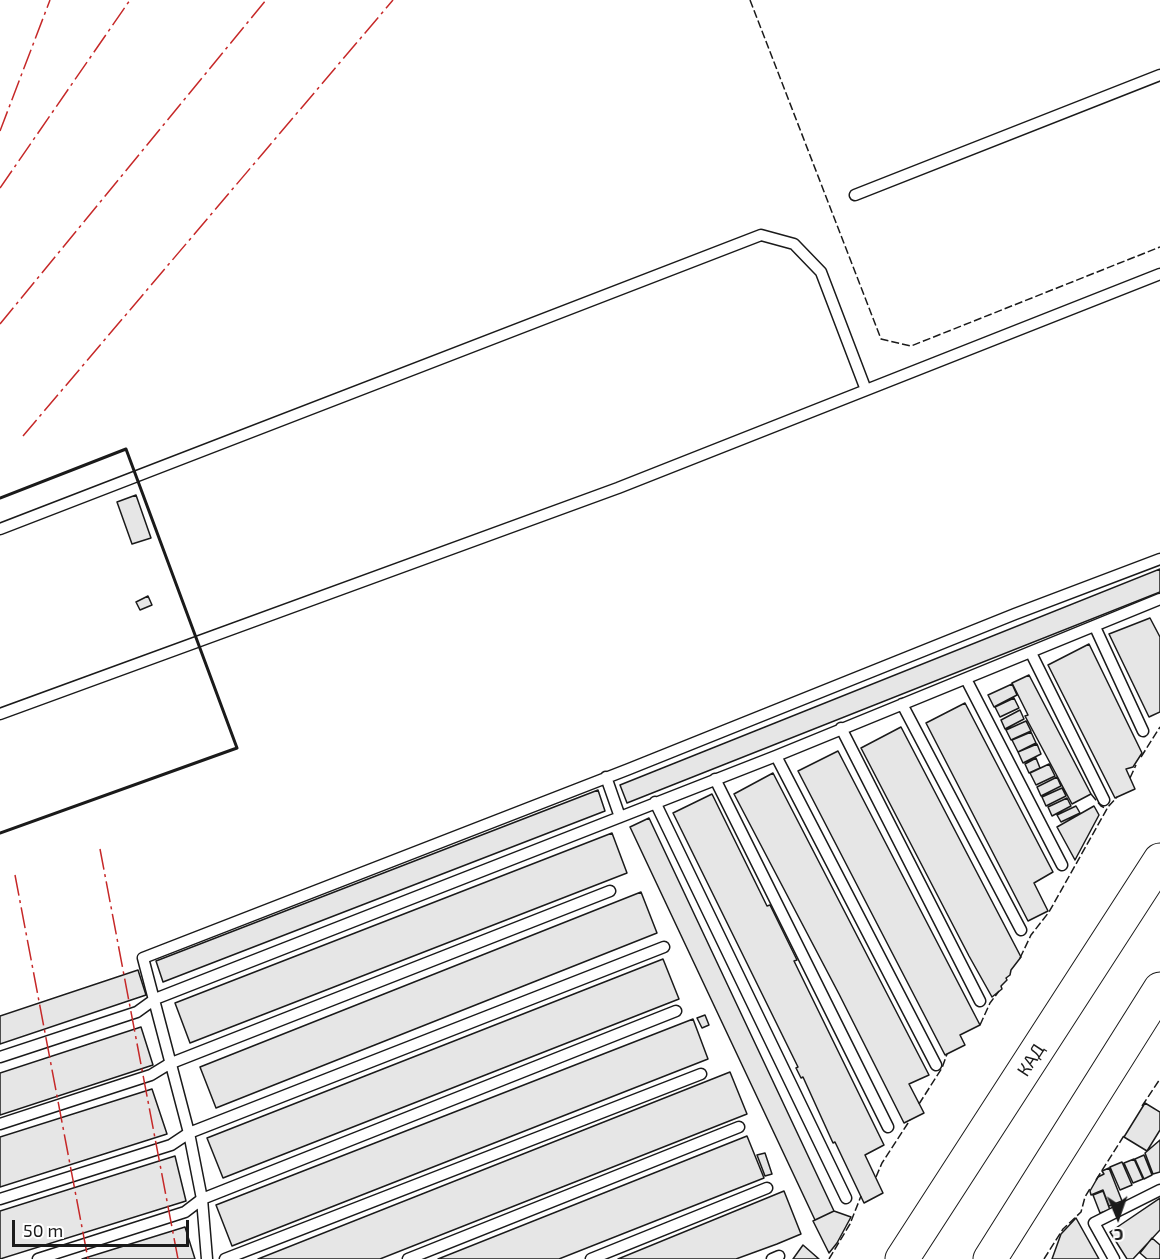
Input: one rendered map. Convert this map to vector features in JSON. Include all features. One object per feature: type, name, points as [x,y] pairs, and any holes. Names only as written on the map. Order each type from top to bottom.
[{"type":"highway","name":"КАД","points":[[902,1259],[1160,860]]},
{"type":"highway","points":[[990,1259],[1160,989]]},
{"type":"lane","points":[[855,195],[1160,75]]},
{"type":"lane","points":[[0,529],[761,236],[794,244],[821,272],[866,390]]},
{"type":"lane","points":[[0,714],[618,488],[1160,274]]},
{"type":"lane","points":[[207,1259],[202,1199],[189,1133],[169,1064],[155,999],[143,958],[1160,559]]},
{"type":"lane","points":[[0,1057],[137,1011],[155,999],[776,756],[841,728],[1159,603]]},
{"type":"lane","points":[[1095,627],[1143,731]]},
{"type":"lane","points":[[1030,653],[1104,800]]},
{"type":"lane","points":[[966,679],[1062,865]]},
{"type":"lane","points":[[902,704],[1021,930]]},
{"type":"lane","points":[[841,728],[980,1001]]},
{"type":"lane","points":[[776,756],[936,1065]]},
{"type":"lane","points":[[606,777],[620,817]]},
{"type":"lane","points":[[715,779],[888,1127]]},
{"type":"lane","points":[[655,802],[846,1198]]},
{"type":"lane","points":[[0,1124],[151,1075],[169,1064],[610,891]]},
{"type":"lane","points":[[0,1199],[171,1145],[189,1133],[664,947]]},
{"type":"lane","points":[[38,1259],[185,1212],[202,1199],[676,1011]]},
{"type":"lane","points":[[225,1259],[701,1074]]},
{"type":"lane","points":[[408,1259],[739,1127]]},
{"type":"lane","points":[[591,1259],[767,1188]]},
{"type":"lane","points":[[1114,1259],[1094,1223],[1160,1190]]},
{"type":"building","points":[[136,495],[151,538],[132,544],[117,502]]},
{"type":"building","points":[[1160,569],[1160,592],[627,803],[620,785]]},
{"type":"building","points":[[148,596],[152,605],[140,610],[136,602]]},
{"type":"building","points":[[1150,618],[1160,637],[1160,712],[1149,717],[1109,634]]},
{"type":"building","points":[[1089,644],[1142,753],[1133,767],[1126,769],[1135,789],[1115,798],[1048,665]]},
{"type":"building","points":[[1029,675],[1091,794],[1072,804],[1025,716],[1028,715],[1012,683]]},
{"type":"building","points":[[1012,684],[1017,695],[994,707],[988,695]]},
{"type":"building","points":[[1014,698],[1019,708],[1000,717],[995,707]]},
{"type":"building","points":[[965,703],[1053,872],[1034,883],[1048,911],[1028,921],[926,723]]},
{"type":"building","points":[[1020,710],[1024,719],[1005,729],[1001,720]]},
{"type":"building","points":[[1026,721],[1031,731],[1011,740],[1006,730]]},
{"type":"building","points":[[901,727],[1021,957],[1001,986],[1002,989],[992,997],[861,748]]},
{"type":"building","points":[[1031,732],[1036,743],[1018,752],[1012,740]]},
{"type":"building","points":[[1037,744],[1041,754],[1023,763],[1018,752]]},
{"type":"building","points":[[838,751],[980,1025],[960,1035],[965,1045],[945,1055],[798,771]]},
{"type":"building","points":[[1036,758],[1040,768],[1029,773],[1025,764]]},
{"type":"building","points":[[1049,764],[1055,776],[1036,785],[1030,773]]},
{"type":"building","points":[[773,773],[929,1075],[909,1084],[924,1113],[904,1123],[734,794]]},
{"type":"building","points":[[1057,777],[1061,786],[1041,796],[1037,787]]},
{"type":"building","points":[[1062,788],[1066,796],[1046,806],[1042,797]]},
{"type":"building","points":[[598,790],[605,811],[163,982],[156,961]]},
{"type":"building","points":[[712,794],[767,906],[770,905],[797,960],[794,961],[884,1145],[865,1155],[883,1193],[864,1203],[673,813]]},
{"type":"building","points":[[1067,798],[1071,806],[1052,816],[1048,807]]},
{"type":"building","points":[[1076,806],[1080,813],[1061,822],[1057,815]]},
{"type":"building","points":[[1094,806],[1099,815],[1075,860],[1057,827]]},
{"type":"building","points":[[649,818],[834,1211],[815,1220],[630,827]]},
{"type":"building","points":[[612,833],[627,873],[190,1043],[175,1003]]},
{"type":"building","points":[[641,892],[657,933],[216,1108],[200,1067]]},
{"type":"building","points":[[663,959],[679,999],[223,1178],[207,1138]]},
{"type":"building","points":[[138,970],[146,995],[0,1044],[0,1016]]},
{"type":"building","points":[[705,1015],[709,1025],[702,1028],[697,1018]]},
{"type":"building","points":[[693,1019],[708,1059],[232,1246],[216,1205]]},
{"type":"building","points":[[141,1027],[153,1065],[0,1115],[0,1073]]},
{"type":"building","points":[[730,1072],[747,1114],[380,1259],[258,1259]]},
{"type":"building","points":[[152,1089],[167,1134],[0,1187],[0,1137]]},
{"type":"building","points":[[1145,1103],[1160,1112],[1160,1130],[1147,1151],[1124,1137]]},
{"type":"building","points":[[747,1136],[764,1178],[559,1259],[438,1259]]},
{"type":"building","points":[[1160,1140],[1160,1172],[1153,1174],[1145,1153]]},
{"type":"building","points":[[765,1153],[772,1174],[765,1176],[757,1155]]},
{"type":"building","points":[[1144,1155],[1152,1175],[1144,1179],[1135,1159]]},
{"type":"building","points":[[175,1156],[186,1201],[0,1259],[0,1211]]},
{"type":"building","points":[[1134,1159],[1143,1179],[1133,1183],[1124,1163]]},
{"type":"building","points":[[1122,1162],[1132,1185],[1120,1190],[1110,1167]]},
{"type":"building","points":[[1109,1168],[1122,1201],[1109,1206],[1103,1190],[1091,1195],[1090,1191],[1098,1177],[1104,1174],[1102,1171]]},
{"type":"building","points":[[784,1191],[801,1234],[777,1244],[736,1259],[618,1259]]},
{"type":"building","points":[[1103,1191],[1110,1210],[1100,1213],[1093,1195]]},
{"type":"building","points":[[1160,1198],[1160,1230],[1133,1259],[1127,1259],[1110,1232]]},
{"type":"building","points":[[834,1211],[851,1217],[829,1253],[813,1221]]},
{"type":"building","points":[[1076,1218],[1099,1259],[1052,1259],[1061,1234]]},
{"type":"building","points":[[185,1227],[195,1259],[82,1259]]},
{"type":"building","points":[[1152,1238],[1160,1245],[1160,1259],[1147,1259],[1140,1253]]},
{"type":"building","points":[[803,1245],[819,1259],[793,1259]]},
{"type":"fence","points":[[750,0],[881,339],[911,346],[1160,247]]},
{"type":"fence","points":[[1141,757],[1160,727]]},
{"type":"fence","points":[[1130,778],[1136,765]]},
{"type":"fence","points":[[1091,794],[1101,806],[1107,809]]},
{"type":"fence","points":[[1020,958],[1031,935],[1049,912],[1108,807],[1117,797]]},
{"type":"fence","points":[[980,1025],[990,1003],[999,991]]},
{"type":"fence","points":[[919,1104],[942,1068],[947,1054]]},
{"type":"fence","points":[[1142,1106],[1160,1079]]},
{"type":"fence","points":[[876,1177],[882,1163],[910,1120]]},
{"type":"fence","points":[[1096,1180],[1125,1134]]},
{"type":"fence","points":[[1044,1259],[1063,1229],[1081,1212],[1085,1197],[1091,1187]]},
{"type":"fence","points":[[829,1259],[850,1224],[861,1196]]},
{"type":"wall","points":[[0,498],[126,449],[237,748],[0,833]]},
{"type":"power","points":[[0,131],[50,0]]},
{"type":"power","points":[[0,188],[130,0]]},
{"type":"power","points":[[0,324],[266,0]]},
{"type":"power","points":[[23,436],[393,0]]},
{"type":"power","points":[[100,849],[178,1259]]},
{"type":"power","points":[[15,875],[88,1259]]}]
